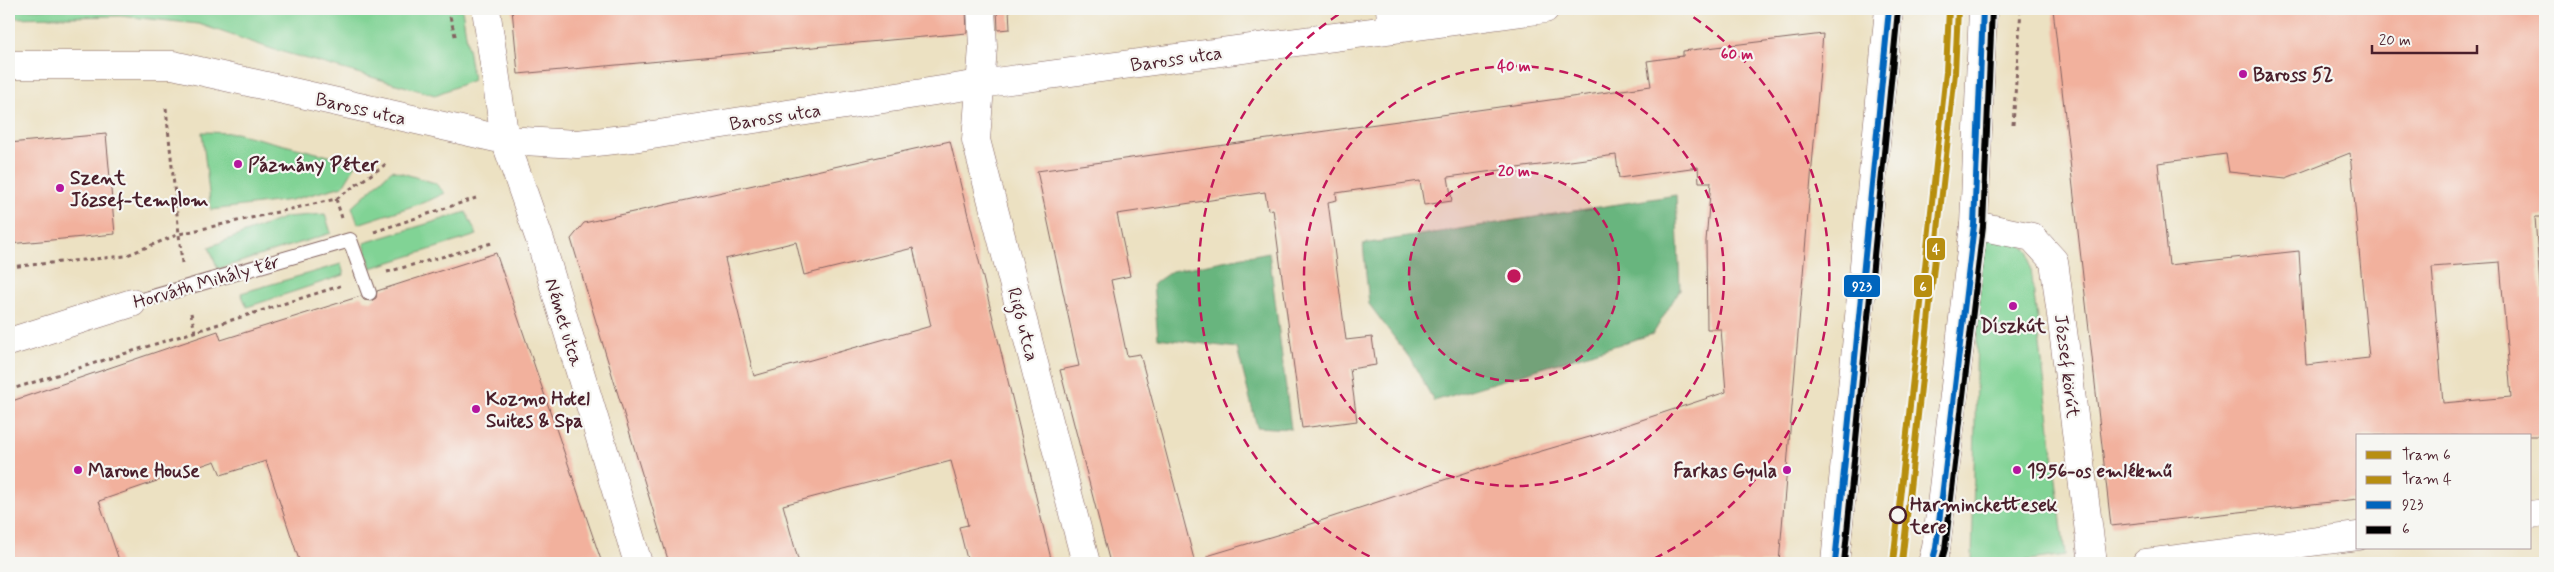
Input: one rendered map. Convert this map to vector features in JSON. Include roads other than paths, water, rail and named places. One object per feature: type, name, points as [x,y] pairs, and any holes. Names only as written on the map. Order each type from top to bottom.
[{"type":"street","points":[[486,9],[505,140]]},
{"type":"street","name":"Rigó utca","points":[[981,9],[984,47],[976,140],[1086,563]]},
{"type":"street","name":"Baross utca","points":[[9,65],[173,65],[505,140],[577,144],[633,138],[1391,19],[1545,9]]},
{"type":"street","points":[[1835,563],[1889,9]]},
{"type":"street","points":[[1932,563],[1936,548],[1974,225],[1983,9]]},
{"type":"street","name":"Német utca","points":[[505,140],[540,240],[638,563]]},
{"type":"street","name":"József körút","points":[[1974,225],[2032,237],[2054,261],[2093,563]]},
{"type":"street","name":"Horváth Mihály tér","points":[[9,342],[132,303]]},
{"type":"street","points":[[2532,514],[2545,513]]},
{"type":"street","points":[[2146,563],[2356,536]]},
{"type":"lane","name":"Horváth Mihály tér","points":[[132,303],[350,240],[369,293]]},
{"type":"tram line","name":"6","points":[[1893,563],[1946,72],[1949,9]]},
{"type":"tram line","name":"4","points":[[1902,563],[1955,73],[1958,9]]},
{"type":"place","name":"Baross 52","points":[[2243,74]]},
{"type":"place","name":"Pázmány Péter","points":[[238,164]]},
{"type":"place","name":"Szent József-templom","points":[[60,188]]},
{"type":"place","name":"Díszkút","points":[[2013,306]]},
{"type":"place","name":"Kozmo Hotel Suites & Spa","points":[[476,409]]},
{"type":"place","name":"Marone House","points":[[78,470]]},
{"type":"place","name":"Farkas Gyula","points":[[1787,470]]},
{"type":"place","name":"1956-os emlékmű","points":[[2017,470]]},
{"type":"place","name":"Harminckettesek tere","points":[[1898,515]]}]
